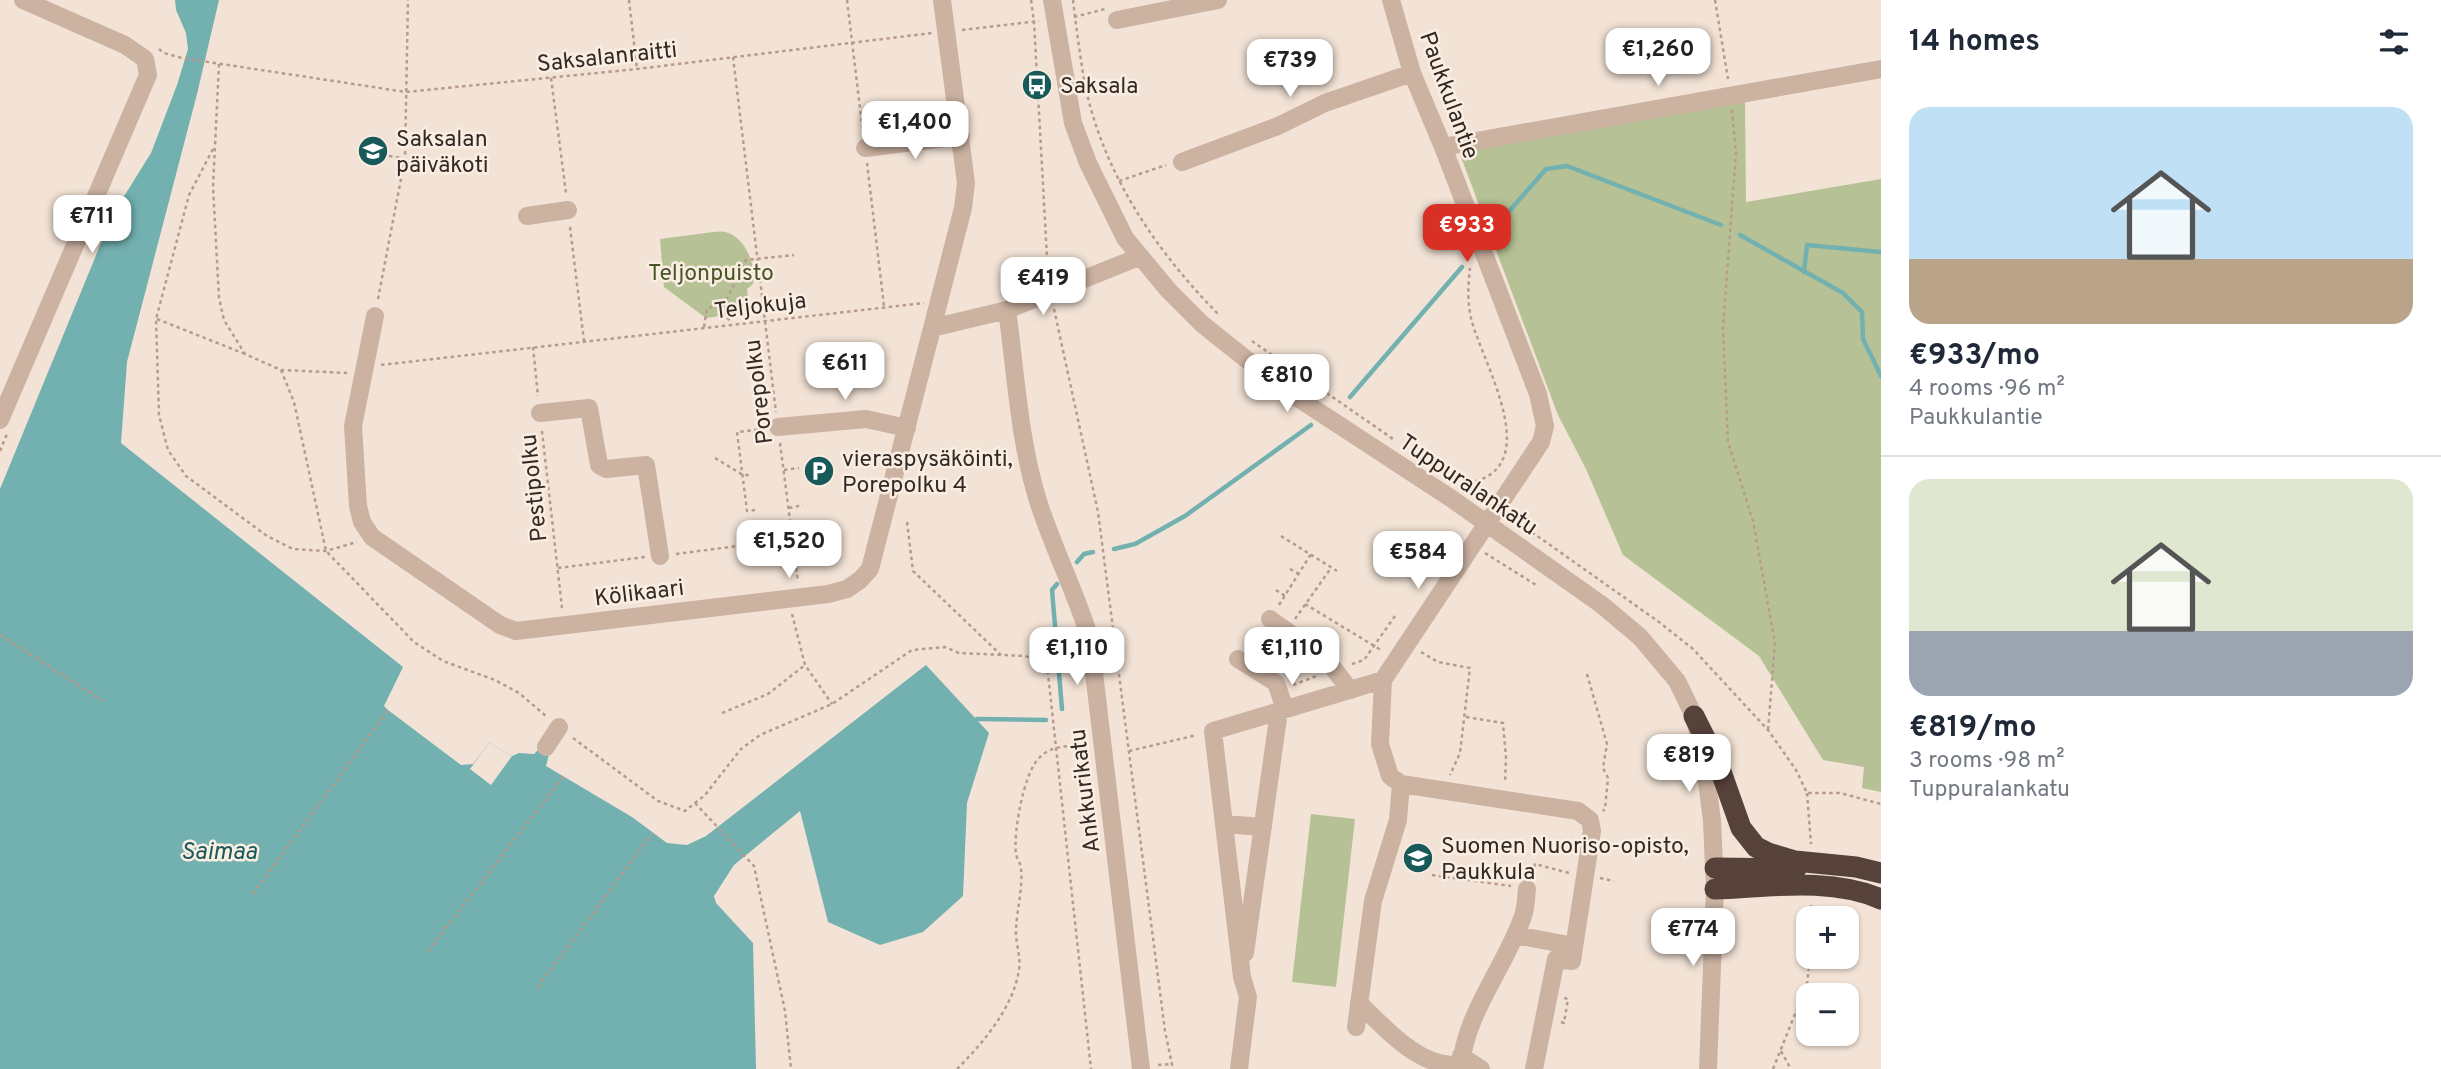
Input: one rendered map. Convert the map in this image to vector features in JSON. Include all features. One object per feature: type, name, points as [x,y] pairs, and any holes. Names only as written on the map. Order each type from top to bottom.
[{"type":"highway","points":[[1694,716],[1714,754],[1741,828],[1756,847],[1795,862],[1856,867],[1881,873]]},
{"type":"highway","points":[[1715,868],[1831,870],[1881,880]]},
{"type":"highway","points":[[1715,889],[1836,886],[1866,892],[1881,899]]},
{"type":"street","points":[[0,420],[148,75],[145,60],[125,45],[23,0]]},
{"type":"street","name":"Kölikaari","points":[[372,537],[500,625],[516,631],[800,598],[847,589],[860,580],[870,569],[963,208],[966,183],[942,0]]},
{"type":"street","name":"Tuppuralankatu","points":[[1052,0],[1077,133],[1088,163],[1120,228],[1139,257],[1202,324],[1281,387],[1486,523],[1602,604],[1640,638],[1678,681],[1694,716],[1706,770],[1715,868],[1708,1069]]},
{"type":"street","points":[[1113,14],[1218,0]]},
{"type":"street","name":"Paukkulantie","points":[[1383,680],[1541,442],[1545,426],[1538,394],[1412,73],[1391,0]]},
{"type":"street","points":[[1443,147],[1881,69]]},
{"type":"street","points":[[1182,162],[1278,126],[1325,103],[1412,73]]},
{"type":"street","points":[[865,148],[961,136]]},
{"type":"street","points":[[527,216],[568,210]]},
{"type":"street","points":[[932,328],[1007,310],[1139,257]]},
{"type":"street","name":"Ankkurikatu","points":[[1007,310],[1027,461],[1039,505],[1079,602],[1090,639],[1141,1069]]},
{"type":"street","points":[[372,537],[362,522],[358,506],[353,426],[375,316]]},
{"type":"street","points":[[540,413],[589,408],[599,465],[606,469],[646,465],[660,556]]},
{"type":"street","points":[[778,427],[866,419],[907,428]]},
{"type":"street","points":[[1270,619],[1327,660],[1350,690]]},
{"type":"street","points":[[1238,659],[1276,683],[1282,710],[1242,977]]},
{"type":"street","points":[[1239,1069],[1248,997],[1242,977],[1213,731],[1383,680],[1380,744],[1390,776],[1401,784],[1578,811],[1590,823],[1592,831],[1572,961],[1556,958],[1534,1069]]},
{"type":"street","points":[[546,747],[559,727]]},
{"type":"street","points":[[1356,1027],[1373,901],[1398,820],[1401,784]]},
{"type":"street","points":[[1224,824],[1263,827]]},
{"type":"street","points":[[1453,1065],[1525,913],[1527,889]]},
{"type":"street","points":[[1515,935],[1574,946]]},
{"type":"street","points":[[1359,1003],[1418,1053],[1453,1065],[1481,1069]]},
{"type":"path","points":[[375,316],[405,158],[408,0]]},
{"type":"path","points":[[629,0],[636,69]]},
{"type":"path","points":[[1031,0],[1050,293],[1098,512],[1165,1031],[1173,1069]]},
{"type":"path","points":[[1073,0],[1085,82],[1103,145],[1119,181],[1144,227],[1222,318]]},
{"type":"path","points":[[1715,0],[1731,94],[1736,153],[1723,327],[1728,442],[1754,522],[1775,643],[1768,730]]},
{"type":"path","name":"Saksalanraitti","points":[[164,54],[406,92],[636,69],[1075,16],[1113,14]]},
{"type":"path","name":"Porepolku","points":[[733,57],[800,598],[792,611],[805,665]]},
{"type":"path","points":[[219,64],[213,187],[219,298],[224,320],[245,354]]},
{"type":"path","points":[[215,146],[189,195],[156,319],[159,415],[168,450],[186,476],[267,536],[293,549],[326,551],[372,537]]},
{"type":"path","points":[[389,156],[405,158]]},
{"type":"path","points":[[1119,181],[1161,165],[1182,162]]},
{"type":"path","points":[[1478,238],[1469,279],[1468,303],[1481,351],[1500,399],[1508,432],[1500,464],[1487,478],[1462,484],[1692,649],[1768,730],[1796,770],[1807,793],[1811,847]]},
{"type":"path","points":[[734,323],[723,316],[724,305],[746,260],[794,255]]},
{"type":"path","name":"Teljokuja","points":[[281,370],[351,373],[364,367],[765,319],[884,306],[938,304]]},
{"type":"path","points":[[704,327],[708,308],[724,305]]},
{"type":"path","points":[[156,319],[281,370],[294,402],[326,551],[414,642],[443,661],[495,680],[519,693],[559,727],[658,801],[685,811],[705,795],[741,748],[760,735],[832,704],[912,650],[945,647],[959,653],[1025,656],[1041,661],[1048,674],[1091,1069]]},
{"type":"path","points":[[1253,342],[1397,442]]},
{"type":"path","name":"Pestipolku","points":[[533,347],[564,625]]},
{"type":"path","points":[[755,510],[747,511],[735,433],[778,427]]},
{"type":"path","points":[[715,458],[743,475],[750,475]]},
{"type":"path","points":[[783,470],[799,468]]},
{"type":"path","points":[[788,508],[803,505]]},
{"type":"path","points":[[907,522],[913,571],[1001,655]]},
{"type":"path","points":[[1281,536],[1337,571]]},
{"type":"path","points":[[1472,545],[1492,555],[1536,585]]},
{"type":"path","points":[[1270,619],[1311,554]]},
{"type":"path","points":[[1286,632],[1331,568]]},
{"type":"path","points":[[1290,569],[1298,574]]},
{"type":"path","points":[[1276,590],[1285,596]]},
{"type":"path","points":[[1305,604],[1387,654]]},
{"type":"path","points":[[0,635],[103,701]]},
{"type":"path","points":[[1409,640],[1417,649],[1438,662],[1470,668],[1461,753],[1447,783],[1438,789]]},
{"type":"path","points":[[722,713],[768,694],[805,665],[832,704]]},
{"type":"path","points":[[1587,674],[1606,744],[1603,768],[1608,778],[1605,809],[1590,823]]},
{"type":"path","points":[[253,894],[388,710]]},
{"type":"path","points":[[1466,717],[1503,723],[1506,758],[1504,799]]},
{"type":"path","points":[[1129,751],[1213,731]]},
{"type":"path","points":[[957,1069],[989,1031],[1008,1001],[1018,972],[1020,951],[1016,929],[1021,869],[1016,853],[1024,783],[1039,757],[1055,748]]},
{"type":"path","points":[[428,951],[563,777]]},
{"type":"path","points":[[1807,793],[1840,793],[1881,804]]},
{"type":"path","points":[[695,803],[754,866],[785,1011],[791,1069]]},
{"type":"path","points":[[538,987],[652,834]]},
{"type":"path","points":[[1433,875],[1527,889],[1535,864],[1585,876]]},
{"type":"path","points":[[1811,901],[1811,906]]},
{"type":"path","points":[[1773,1069],[1807,984],[1809,969]]},
{"type":"path","points":[[1781,1051],[1791,1069]]},
{"type":"green space","points":[[1745,100],[1746,202],[1881,179],[1881,792],[1862,788],[1864,767],[1823,760],[1759,656],[1623,555],[1586,469],[1558,415],[1458,149]]},
{"type":"green space","name":"Teljonpuisto","points":[[713,232],[732,235],[744,245],[748,253],[754,277],[753,284],[747,289],[750,312],[706,318],[664,287],[660,239]]},
{"type":"green space","points":[[1311,814],[1355,819],[1336,987],[1292,982]]},
{"type":"water","name":"Saimaa","points":[[175,0],[219,0],[127,362],[121,443],[403,667],[384,706],[388,710],[461,765],[473,764],[489,743],[512,756],[519,753],[534,754],[543,745],[550,750],[546,766],[632,817],[667,843],[687,845],[706,836],[926,665],[989,733],[967,803],[963,896],[923,932],[880,945],[828,922],[800,811],[734,865],[714,896],[716,903],[753,943],[756,1069],[0,1069],[0,489],[113,214],[151,153],[177,85],[188,49],[186,33],[176,10]]},
{"type":"pier","points":[[489,743],[512,756],[491,785],[470,769]]},
{"type":"waterway","points":[[1485,239],[1546,169],[1567,166],[1721,225]]},
{"type":"waterway","points":[[1740,235],[1843,293],[1862,312],[1863,339],[1881,376]]},
{"type":"waterway","points":[[1804,272],[1807,245],[1881,252]]},
{"type":"waterway","points":[[1350,397],[1462,267]]},
{"type":"waterway","points":[[1114,549],[1135,544],[1185,516],[1311,425]]},
{"type":"waterway","points":[[1077,562],[1084,554],[1093,552]]},
{"type":"waterway","points":[[1057,584],[1052,590],[1062,709]]},
{"type":"waterway","points":[[977,719],[1046,720]]},
{"type":"place","name":"Saksala","points":[[1037,85]]},
{"type":"place","name":"Saksalan päiväkoti","points":[[373,151]]},
{"type":"place","name":"vieraspysäköinti, Porepolku 4","points":[[819,471]]},
{"type":"place","name":"Suomen Nuoriso-opisto, Paukkula","points":[[1418,858]]}]
